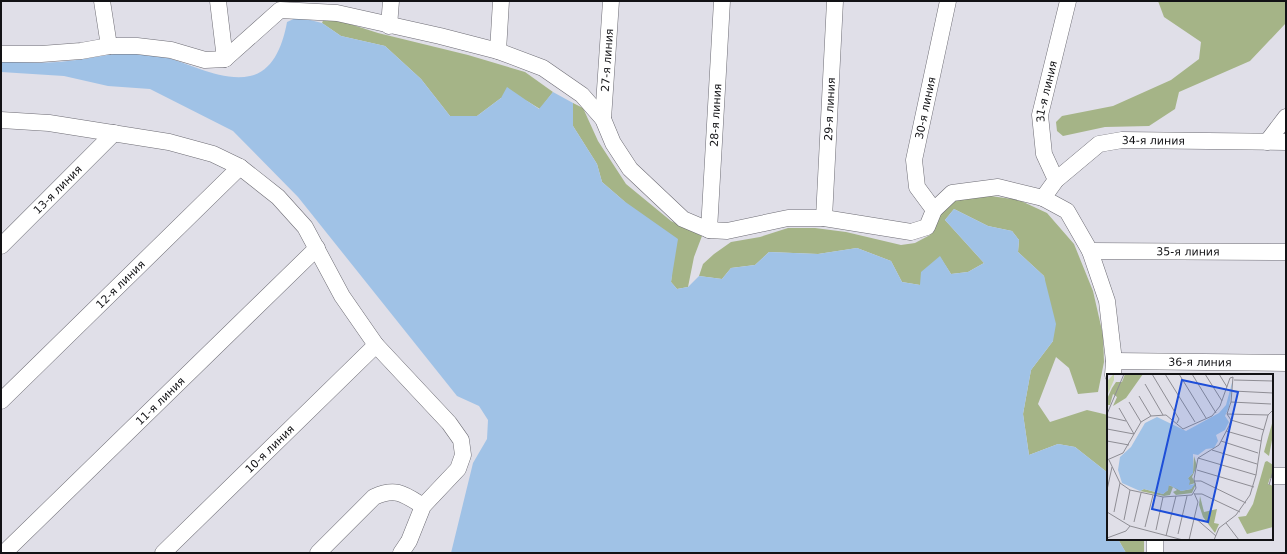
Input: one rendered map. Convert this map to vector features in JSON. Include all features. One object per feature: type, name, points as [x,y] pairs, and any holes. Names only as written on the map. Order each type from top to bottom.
[{"type":"street","points":[[102,1],[109,46]]},
{"type":"street","points":[[218,1],[225,59]]},
{"type":"street","points":[[389,26],[391,1]]},
{"type":"street","points":[[498,51],[501,1]]},
{"type":"street","name":"27-я линия","points":[[603,119],[611,1]]},
{"type":"street","name":"28-я линия","points":[[709,230],[722,1]]},
{"type":"street","name":"29-я линия","points":[[824,218],[835,1]]},
{"type":"street","name":"30-я линия","points":[[934,210],[917,187],[914,160],[948,1]]},
{"type":"street","name":"31-я линия","points":[[1056,180],[1044,154],[1040,115],[1068,1]]},
{"type":"street","points":[[1,54],[73,52],[109,46],[171,50],[205,60],[225,59],[281,6],[337,13],[389,26],[440,36],[498,51],[543,68],[582,95],[603,119],[613,142],[630,169],[682,219],[709,230],[727,231],[788,218],[824,218],[911,232],[927,227],[934,210],[952,193],[998,187],[1043,198],[1068,211],[1090,251],[1107,301],[1113,368]]},
{"type":"street","points":[[1266,142],[1286,117]]},
{"type":"street","points":[[1,120],[49,123],[114,133],[169,142],[213,154],[240,167],[278,196],[305,227],[342,296],[376,345],[449,423],[460,440],[463,455],[458,468],[423,506],[409,541],[401,553]]},
{"type":"street","name":"13-я линия","points":[[1,246],[114,133]]},
{"type":"street","name":"34-я линия","points":[[1043,198],[1056,180],[1099,144],[1122,140],[1286,142]]},
{"type":"street","name":"12-я линия","points":[[1,401],[240,167]]},
{"type":"street","name":"11-я линия","points":[[4,553],[316,248]]},
{"type":"street","name":"35-я линия","points":[[1090,251],[1286,252]]},
{"type":"street","name":"10-я линия","points":[[163,553],[376,345]]},
{"type":"street","name":"36-я линия","points":[[1113,368],[1286,363]]},
{"type":"street","points":[[1273,476],[1286,476]]},
{"type":"street","points":[[318,553],[374,497],[386,491],[401,492],[423,506]]},
{"type":"street","points":[[1155,540],[1155,553]]},
{"type":"green space","points":[[1158,1],[1286,1],[1286,23],[1250,61],[1179,92],[1175,109],[1149,126],[1105,127],[1063,136],[1057,131],[1056,122],[1062,116],[1113,106],[1171,80],[1199,59],[1201,42],[1164,17]]},
{"type":"green space","points":[[325,16],[378,33],[468,55],[525,72],[553,92],[540,109],[527,101],[501,98],[477,116],[450,116],[421,79],[385,46],[341,36],[322,23]]},
{"type":"green space","points":[[573,103],[583,108],[598,141],[626,184],[671,221],[702,236],[694,257],[688,287],[677,289],[671,282],[672,273],[624,201],[602,182],[597,164],[573,126]]},
{"type":"green space","points":[[983,195],[1019,200],[1047,213],[1074,244],[1093,291],[1103,335],[1104,362],[1098,392],[1078,394],[1069,368],[1056,357],[1038,404],[1050,422],[1087,410],[1107,415],[1107,472],[1075,447],[1058,444],[1029,455],[1023,414],[1031,370],[1053,341],[1044,276],[1018,252],[1019,240],[1012,231],[988,226],[954,209],[945,220],[984,263],[968,272],[951,274],[940,257],[920,285],[902,282],[891,261],[857,248],[818,254],[769,252],[755,265],[731,268],[722,279],[699,276],[703,264],[731,242],[760,237],[788,228],[815,228],[846,232],[901,245],[915,243],[930,235],[936,217],[956,198]]},
{"type":"green space","points":[[1119,540],[1144,540],[1144,553],[1126,553]]},
{"type":"water","points":[[298,17],[322,23],[341,36],[385,46],[421,79],[450,116],[477,116],[501,98],[507,87],[539,109],[553,92],[573,103],[573,126],[597,164],[602,182],[624,201],[678,239],[671,282],[677,289],[688,287],[699,276],[722,279],[731,268],[755,265],[769,252],[818,254],[857,248],[891,261],[902,282],[920,285],[921,272],[940,256],[951,274],[968,272],[984,263],[945,220],[954,209],[988,226],[1012,231],[1019,240],[1018,252],[1044,276],[1056,324],[1053,341],[1031,370],[1023,414],[1029,455],[1058,444],[1075,447],[1107,472],[1107,540],[1119,540],[1126,553],[451,553],[473,463],[487,439],[488,420],[479,406],[457,396],[298,197],[233,131],[150,89],[108,86],[64,76],[1,72],[1,62],[60,62],[115,54],[138,53],[162,56],[217,74],[239,77],[250,76],[265,69],[271,63],[280,47],[287,22]]}]
